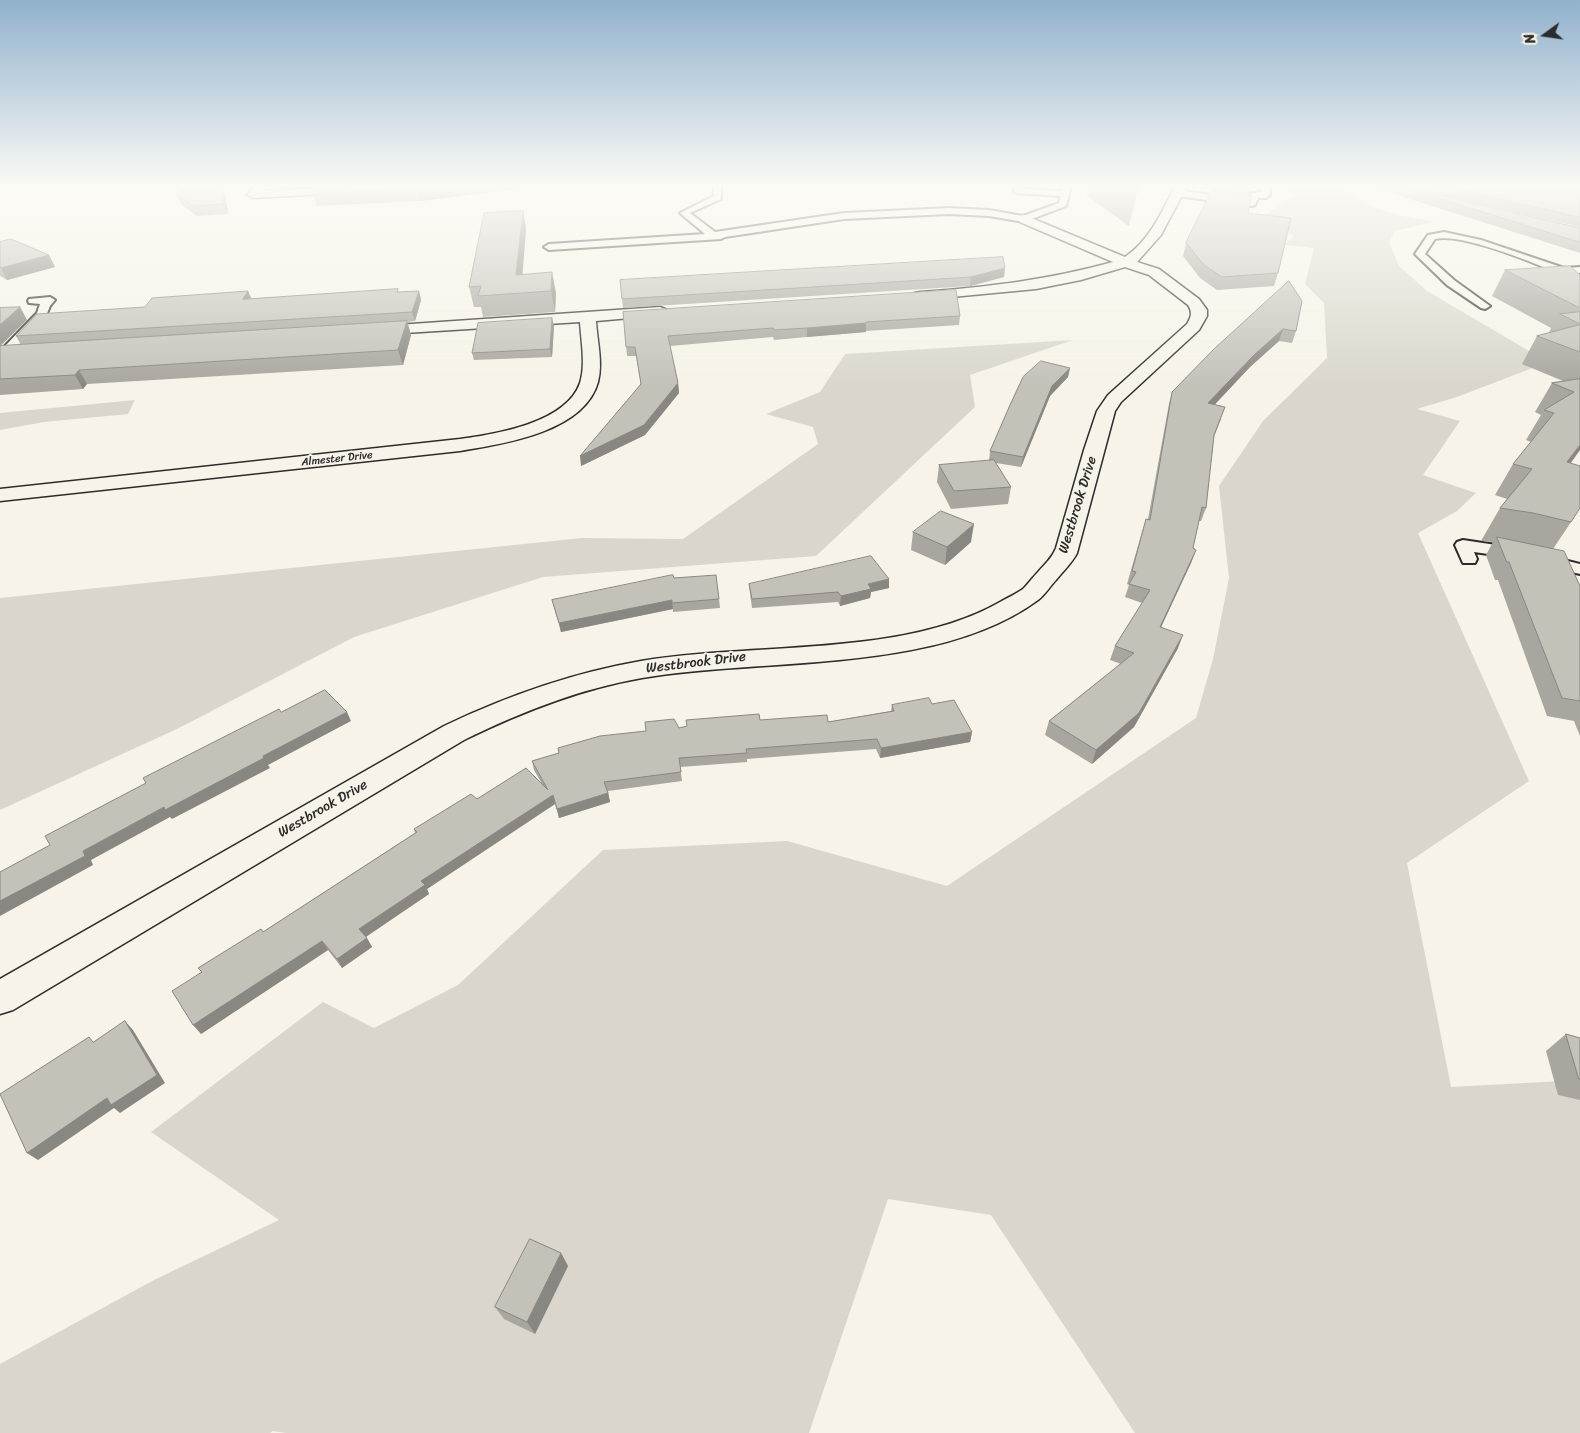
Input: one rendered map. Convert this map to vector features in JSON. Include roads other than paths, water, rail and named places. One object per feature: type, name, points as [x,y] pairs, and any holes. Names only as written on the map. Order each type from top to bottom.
[{"type":"street","points":[[1103,253],[1124,262]]},
{"type":"street","points":[[906,297],[1034,286],[1095,272],[1132,259],[1138,253]]},
{"type":"street","name":"Westbrook Drive","points":[[0,998],[454,733],[494,712],[545,693],[601,677],[667,665],[718,658],[851,650],[902,644],[948,634],[992,617],[1023,599],[1046,578],[1063,557],[1106,411],[1114,399],[1193,327],[1200,316],[1194,302],[1154,272],[1124,262]]},
{"type":"street","points":[[359,331],[672,311]]},
{"type":"street","name":"Almester Drive","points":[[0,496],[460,445],[514,435],[560,415],[584,395],[589,382],[588,317]]},
{"type":"street","points":[[2,354],[25,352]]},
{"type":"lane","points":[[1421,253],[1435,272],[1460,291],[1485,306]]},
{"type":"lane","points":[[1514,253],[1580,279]]},
{"type":"lane","points":[[1543,273],[1580,270]]},
{"type":"lane","points":[[2,354],[42,314],[45,305],[50,300],[33,301]]},
{"type":"lane","points":[[1469,559],[1463,545],[1512,552],[1580,569]]}]
